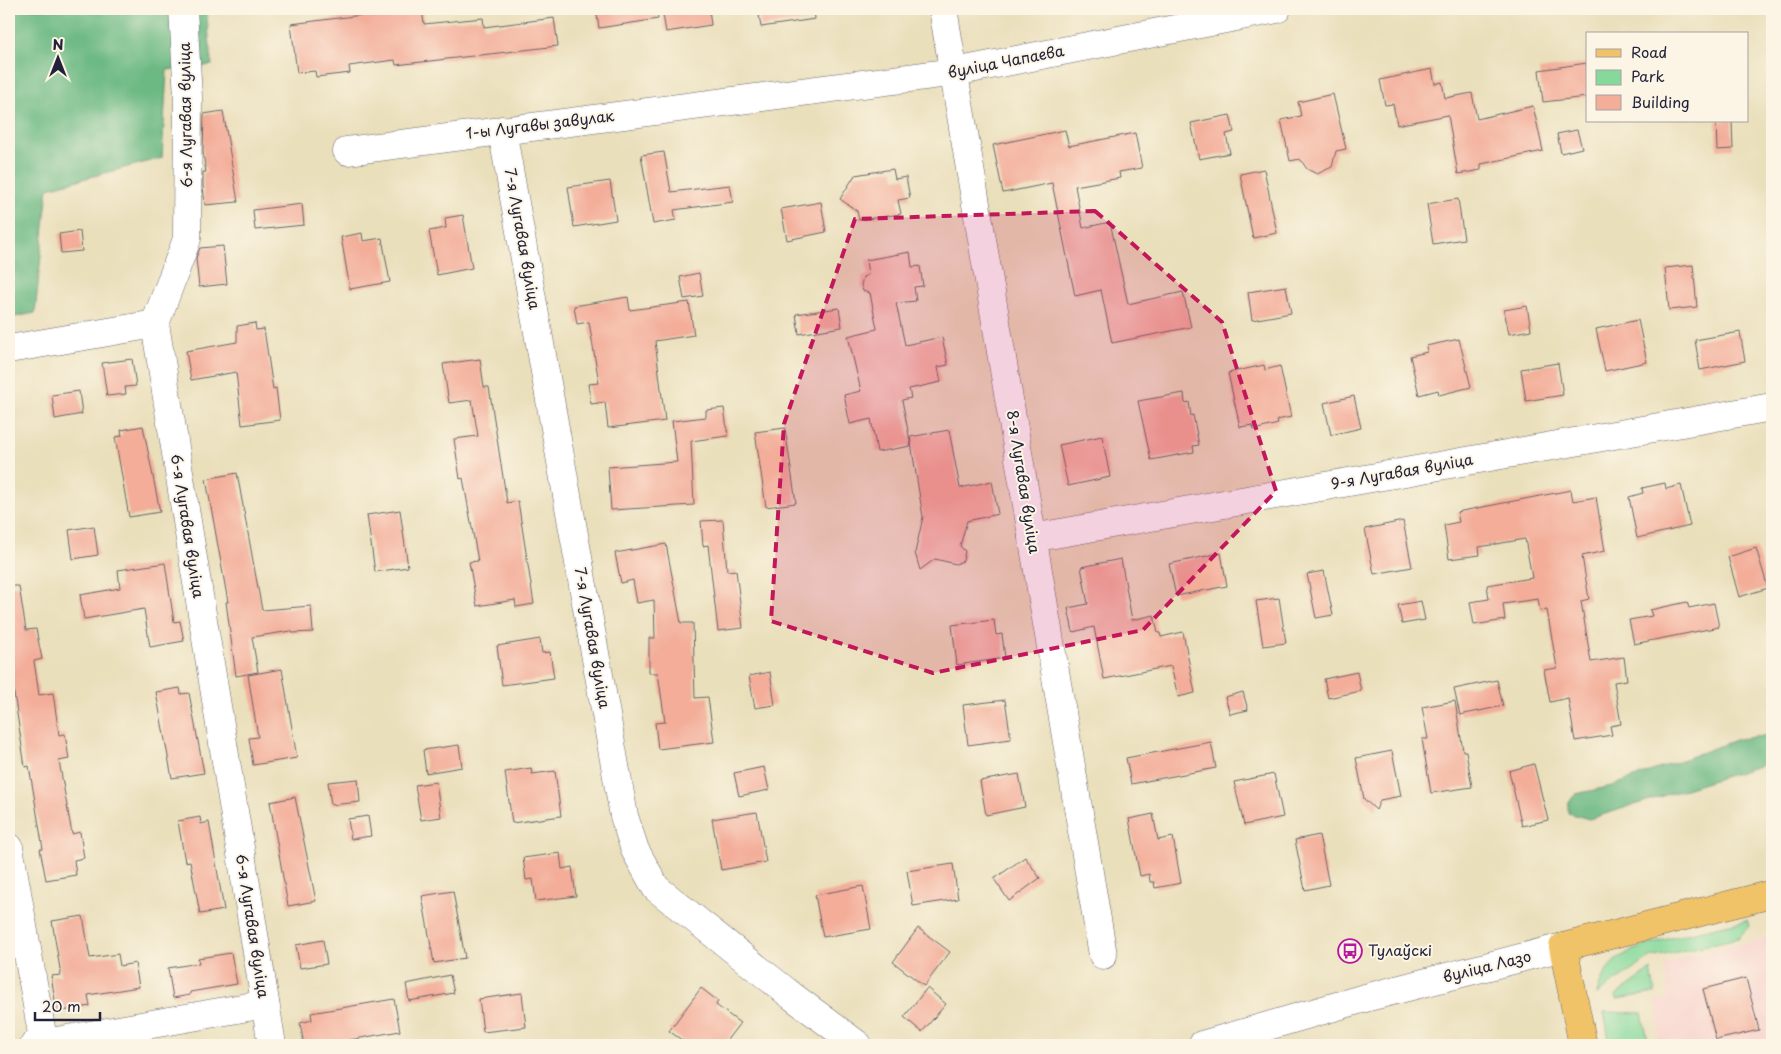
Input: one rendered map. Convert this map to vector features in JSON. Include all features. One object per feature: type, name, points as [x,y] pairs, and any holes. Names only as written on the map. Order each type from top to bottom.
[{"type":"main road","name":"вуліца Лазо","points":[[1563,947],[1772,894]]},
{"type":"main road","points":[[1563,947],[1578,1008],[1583,1045]]},
{"type":"street","name":"6-я Лугавая вуліца","points":[[182,9],[188,97],[187,239],[155,324],[272,1045]]},
{"type":"street","name":"8-я Лугавая вуліца","points":[[944,9],[1103,955]]},
{"type":"street","name":"вуліца Чапаева","points":[[732,100],[955,72],[1276,9]]},
{"type":"street","name":"1-ы Лугавы завулак","points":[[347,151],[732,100]]},
{"type":"street","name":"7-я Лугавая вуліца","points":[[502,130],[624,816],[634,850],[656,888],[792,996],[858,1045]]},
{"type":"street","points":[[9,349],[155,324]]},
{"type":"street","name":"9-я Лугавая вуліца","points":[[1032,538],[1772,407]]},
{"type":"street","points":[[9,847],[41,1045],[265,1004]]},
{"type":"street","name":"вуліца Лазо","points":[[1202,1045],[1365,998],[1563,947]]},
{"type":"highlighted area","points":[[1095,211],[1222,322],[1276,491],[1143,630],[933,673],[771,621],[784,424],[855,219]]},
{"type":"shaded area","points":[[1772,936],[1772,1045],[1660,1045],[1655,1001],[1668,999],[1664,963]]},
{"type":"green space","points":[[9,9],[206,9],[212,65],[167,70],[162,158],[48,188],[35,313],[9,318]]},
{"type":"green space","points":[[1772,735],[1772,760],[1759,766],[1589,819],[1568,813],[1568,802],[1576,794],[1612,786],[1738,739]]},
{"type":"green space","points":[[1747,920],[1749,926],[1738,938],[1650,958],[1597,994],[1608,968],[1625,954],[1697,931]]},
{"type":"green space","points":[[1651,970],[1655,993],[1617,999],[1616,995]]},
{"type":"green space","points":[[1604,1012],[1642,1013],[1649,1045],[1610,1045]]},
{"type":"building","points":[[370,9],[422,9],[424,24],[483,18],[484,27],[554,18],[558,46],[396,65],[395,60],[349,66],[350,73],[316,77],[315,71],[297,73],[291,24],[370,14]]},
{"type":"building","points":[[596,9],[657,9],[658,19],[599,28]]},
{"type":"building","points":[[662,9],[709,9],[711,25],[666,32]]},
{"type":"building","points":[[758,9],[814,9],[815,19],[761,27]]},
{"type":"building","points":[[1586,63],[1586,97],[1543,102],[1539,70]]},
{"type":"building","points":[[1432,69],[1435,84],[1442,82],[1445,98],[1472,93],[1477,119],[1533,106],[1543,151],[1481,164],[1481,170],[1458,174],[1448,115],[1397,125],[1393,104],[1385,105],[1380,80]]},
{"type":"building","points":[[1333,94],[1346,149],[1336,151],[1332,167],[1317,174],[1307,169],[1300,159],[1290,161],[1281,120],[1301,116],[1298,102]]},
{"type":"building","points":[[223,111],[238,202],[205,205],[203,186],[203,172],[206,172],[203,152],[204,114]]},
{"type":"building","points":[[1230,115],[1234,132],[1226,134],[1230,153],[1199,159],[1191,123]]},
{"type":"building","points":[[1716,122],[1732,122],[1733,149],[1717,150]]},
{"type":"building","points":[[1065,130],[1069,146],[1135,133],[1142,168],[1119,172],[1120,178],[1075,186],[1083,228],[1110,222],[1128,304],[1183,292],[1191,327],[1112,343],[1101,290],[1075,296],[1052,183],[1003,193],[993,145]]},
{"type":"building","points":[[1577,130],[1582,148],[1561,153],[1557,134]]},
{"type":"building","points":[[664,152],[671,192],[730,185],[733,202],[674,210],[676,220],[653,224],[641,155]]},
{"type":"building","points":[[893,169],[895,179],[906,177],[910,198],[898,200],[901,214],[859,220],[857,211],[840,199],[855,175]]},
{"type":"building","points":[[1264,169],[1277,233],[1253,238],[1240,174]]},
{"type":"building","points":[[610,181],[616,220],[574,227],[568,187]]},
{"type":"building","points":[[1458,199],[1464,239],[1433,244],[1427,204]]},
{"type":"building","points":[[821,202],[826,232],[787,240],[781,209]]},
{"type":"building","points":[[302,204],[304,225],[255,230],[253,210]]},
{"type":"building","points":[[463,215],[472,268],[437,275],[429,231],[446,228],[445,218]]},
{"type":"building","points":[[80,231],[82,251],[61,253],[59,234]]},
{"type":"building","points":[[362,233],[363,241],[382,238],[390,282],[350,289],[341,237]]},
{"type":"building","points":[[223,246],[227,284],[199,287],[196,258],[200,248]]},
{"type":"building","points":[[910,252],[912,267],[920,266],[923,286],[914,287],[916,301],[896,303],[905,345],[942,337],[948,365],[938,367],[941,382],[909,389],[911,398],[902,400],[911,446],[877,452],[871,419],[850,424],[844,395],[861,391],[848,336],[877,329],[870,293],[863,291],[861,285],[863,277],[868,275],[866,260]]},
{"type":"building","points":[[1693,265],[1697,307],[1669,310],[1665,268]]},
{"type":"building","points":[[699,273],[703,296],[684,299],[680,277]]},
{"type":"building","points":[[1286,286],[1291,313],[1252,320],[1248,292]]},
{"type":"building","points":[[628,297],[630,310],[689,302],[694,335],[655,341],[665,421],[608,428],[605,402],[591,404],[588,384],[599,383],[589,322],[577,324],[574,306]]},
{"type":"building","points":[[1527,306],[1531,330],[1509,334],[1504,310]]},
{"type":"building","points":[[839,308],[842,327],[799,334],[796,314]]},
{"type":"building","points":[[1638,320],[1647,362],[1605,371],[1596,329]]},
{"type":"building","points":[[255,323],[256,330],[264,329],[273,389],[276,388],[280,420],[242,425],[236,372],[191,380],[186,351],[237,342],[237,326]]},
{"type":"building","points":[[1740,332],[1745,361],[1700,370],[1695,340]]},
{"type":"building","points":[[1459,339],[1471,387],[1439,395],[1438,390],[1419,395],[1410,356],[1427,352],[1426,346]]},
{"type":"building","points":[[132,359],[136,386],[125,387],[126,394],[107,396],[102,363]]},
{"type":"building","points":[[480,359],[484,387],[489,387],[507,503],[518,501],[534,604],[516,607],[515,600],[477,606],[469,562],[478,561],[463,478],[460,479],[454,439],[478,436],[472,400],[449,403],[443,364]]},
{"type":"building","points":[[1558,363],[1563,395],[1526,401],[1521,369]]},
{"type":"building","points":[[1264,365],[1265,370],[1280,366],[1291,417],[1277,420],[1278,424],[1254,430],[1253,425],[1240,427],[1228,373]]},
{"type":"building","points":[[79,391],[82,414],[55,419],[52,395]]},
{"type":"building","points":[[1184,393],[1185,403],[1189,402],[1191,416],[1193,415],[1199,445],[1193,446],[1194,452],[1151,460],[1138,401]]},
{"type":"building","points":[[1354,396],[1361,428],[1331,435],[1324,403]]},
{"type":"building","points":[[724,408],[728,436],[691,441],[694,505],[611,510],[608,467],[677,462],[672,421],[706,417],[706,410]]},
{"type":"building","points":[[143,426],[160,512],[129,517],[115,437],[122,436],[121,430]]},
{"type":"building","points":[[785,428],[796,503],[766,507],[755,432]]},
{"type":"building","points":[[949,430],[960,488],[992,481],[998,514],[967,521],[960,546],[965,551],[963,561],[956,564],[935,559],[920,570],[915,553],[923,517],[910,437]]},
{"type":"building","points":[[1102,436],[1110,477],[1068,486],[1059,445]]},
{"type":"building","points":[[237,473],[262,610],[311,606],[313,632],[292,633],[291,631],[252,637],[258,672],[236,676],[226,602],[228,602],[206,479]]},
{"type":"building","points":[[1665,483],[1666,489],[1681,485],[1690,526],[1637,538],[1629,497],[1643,493],[1642,488]]},
{"type":"building","points":[[1571,490],[1573,501],[1596,497],[1605,551],[1582,556],[1589,599],[1581,601],[1591,662],[1624,657],[1627,680],[1614,682],[1621,724],[1610,726],[1612,735],[1575,741],[1568,698],[1550,702],[1544,670],[1557,668],[1547,610],[1540,611],[1538,599],[1503,604],[1505,620],[1474,625],[1470,602],[1489,599],[1487,585],[1532,578],[1525,539],[1479,547],[1480,555],[1449,559],[1444,525],[1459,522],[1457,512]]},
{"type":"building","points":[[400,510],[408,567],[375,572],[367,515]]},
{"type":"building","points":[[723,520],[727,571],[736,570],[743,628],[718,631],[708,545],[703,546],[701,521]]},
{"type":"building","points":[[1403,521],[1412,567],[1374,574],[1365,529]]},
{"type":"building","points":[[94,526],[98,555],[73,559],[69,530]]},
{"type":"building","points":[[666,544],[681,623],[693,623],[695,698],[708,697],[714,742],[658,749],[655,723],[665,722],[658,673],[649,673],[649,638],[655,638],[654,600],[637,603],[633,580],[621,583],[615,553]]},
{"type":"building","points":[[1756,548],[1768,588],[1739,597],[1728,557]]},
{"type":"building","points":[[1221,553],[1227,586],[1176,596],[1169,564]]},
{"type":"building","points":[[1121,559],[1132,620],[1154,615],[1158,633],[1160,633],[1161,637],[1183,632],[1195,693],[1178,697],[1171,666],[1104,679],[1094,627],[1073,632],[1068,608],[1088,604],[1081,567]]},
{"type":"building","points":[[165,563],[174,622],[180,621],[184,641],[150,647],[144,609],[84,619],[80,595],[120,588],[118,570]]},
{"type":"building","points":[[1324,571],[1333,615],[1316,618],[1307,574]]},
{"type":"building","points":[[9,586],[19,586],[26,630],[36,629],[42,659],[34,661],[39,695],[53,693],[59,735],[65,734],[69,759],[59,761],[72,834],[80,832],[84,858],[74,860],[76,875],[46,880],[40,849],[43,849],[29,766],[25,767],[9,660]]},
{"type":"building","points":[[1279,598],[1286,643],[1263,646],[1256,601]]},
{"type":"building","points":[[1421,601],[1425,620],[1402,624],[1398,605]]},
{"type":"building","points":[[1687,602],[1689,608],[1714,603],[1719,627],[1634,644],[1629,620],[1652,616],[1650,610]]},
{"type":"building","points":[[994,620],[996,635],[1002,634],[1005,658],[957,665],[952,625]]},
{"type":"building","points":[[540,639],[542,653],[550,652],[554,678],[502,685],[497,646]]},
{"type":"building","points":[[282,669],[297,758],[253,765],[249,738],[258,737],[248,675]]},
{"type":"building","points":[[770,672],[775,705],[755,708],[749,676]]},
{"type":"building","points":[[1357,672],[1361,691],[1328,698],[1324,679]]},
{"type":"building","points":[[1497,680],[1503,706],[1460,715],[1454,689]]},
{"type":"building","points":[[180,688],[181,694],[189,693],[204,773],[172,778],[156,692]]},
{"type":"building","points":[[1243,692],[1248,710],[1230,714],[1225,697]]},
{"type":"building","points":[[1005,700],[1011,739],[968,745],[963,705]]},
{"type":"building","points":[[1455,701],[1463,751],[1466,751],[1472,787],[1431,793],[1422,739],[1428,739],[1422,707]]},
{"type":"building","points":[[1211,742],[1216,768],[1131,784],[1126,758]]},
{"type":"building","points":[[459,745],[462,767],[426,773],[423,750]]},
{"type":"building","points":[[1392,751],[1401,796],[1380,800],[1376,810],[1364,799],[1356,758]]},
{"type":"building","points":[[1534,764],[1548,820],[1522,826],[1509,771]]},
{"type":"building","points":[[764,767],[769,790],[739,796],[734,773]]},
{"type":"building","points":[[531,768],[532,774],[555,771],[561,816],[512,823],[505,772]]},
{"type":"building","points":[[1019,774],[1025,807],[986,815],[980,781]]},
{"type":"building","points":[[1274,774],[1283,817],[1244,825],[1234,782]]},
{"type":"building","points":[[358,779],[360,802],[331,805],[328,782]]},
{"type":"building","points":[[436,782],[441,817],[421,820],[415,785]]},
{"type":"building","points":[[295,797],[316,901],[288,906],[270,802]]},
{"type":"building","points":[[757,812],[766,862],[721,870],[712,819]]},
{"type":"building","points":[[1153,814],[1158,840],[1173,837],[1181,883],[1155,888],[1154,882],[1150,882],[1149,874],[1140,876],[1129,819]]},
{"type":"building","points":[[368,816],[371,836],[351,839],[348,819]]},
{"type":"building","points":[[200,817],[201,824],[209,822],[224,910],[200,914],[190,861],[185,862],[178,821]]},
{"type":"building","points":[[1319,835],[1329,885],[1305,890],[1295,840]]},
{"type":"building","points":[[560,853],[562,869],[572,867],[576,896],[536,901],[533,879],[526,880],[523,858]]},
{"type":"building","points":[[1025,857],[1040,878],[1009,901],[994,879]]},
{"type":"building","points":[[953,864],[958,899],[913,906],[907,871]]},
{"type":"building","points":[[863,886],[871,929],[823,937],[815,895]]},
{"type":"building","points":[[453,891],[465,958],[434,963],[422,896]]},
{"type":"building","points":[[83,916],[90,958],[118,954],[120,966],[135,963],[139,987],[88,995],[90,1006],[57,1012],[51,976],[61,975],[52,921]]},
{"type":"building","points":[[918,928],[950,952],[924,986],[893,962]]},
{"type":"building","points":[[323,940],[327,964],[300,968],[296,945]]},
{"type":"building","points":[[231,953],[237,984],[190,992],[190,995],[173,998],[168,968],[199,963],[198,958]]},
{"type":"building","points":[[450,975],[454,993],[409,1001],[406,984]]},
{"type":"building","points":[[1746,978],[1759,1030],[1716,1040],[1703,989]]},
{"type":"building","points":[[701,988],[718,1001],[716,1005],[740,1023],[723,1045],[689,1045],[669,1031]]},
{"type":"building","points":[[927,988],[946,1004],[922,1032],[904,1017]]},
{"type":"building","points":[[522,993],[526,1027],[483,1032],[479,999]]},
{"type":"building","points":[[394,999],[400,1031],[338,1042],[338,1045],[304,1045],[300,1023],[312,1020],[311,1013]]},
{"type":"place","name":"Тулаўскі","points":[[1350,951]]}]
